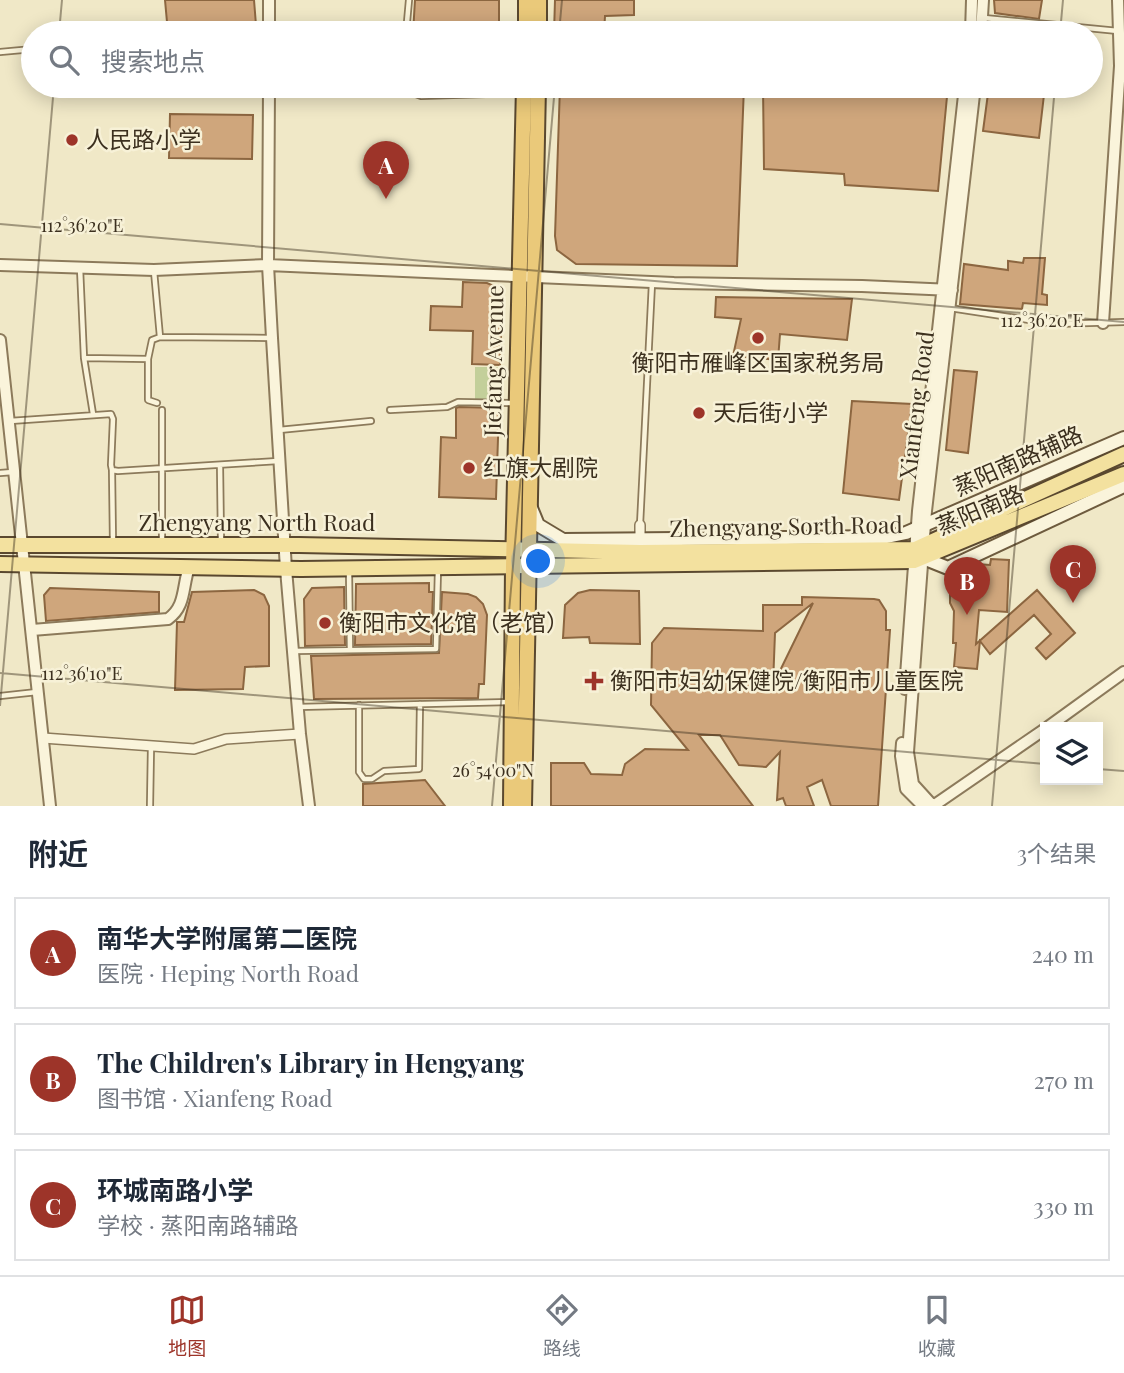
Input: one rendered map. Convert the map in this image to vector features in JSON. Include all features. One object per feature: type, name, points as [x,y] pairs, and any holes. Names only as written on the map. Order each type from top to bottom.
[{"type":"highway","points":[[526,21],[527,0]]},
{"type":"highway","points":[[539,0],[539,21]]},
{"type":"highway","name":"Jiefang Avenue","points":[[524,98],[529,505],[524,806]]},
{"type":"highway","name":"Jiefang Avenue","points":[[511,806],[516,403],[537,98]]},
{"type":"main road","name":"蒸阳南路辅路","points":[[529,505],[538,525],[563,540],[640,545],[887,537],[921,527],[1124,438]]},
{"type":"main road","name":"Zhengyang Sorth Road","points":[[513,549],[640,545],[919,553],[1124,454]]},
{"type":"main road","name":"蒸阳南路","points":[[513,568],[919,553],[1124,474]]},
{"type":"main road","points":[[919,553],[948,568],[1124,486]]},
{"type":"main road","name":"Zhengyang North Road","points":[[0,545],[513,549]]},
{"type":"main road","name":"Zhengyang North Road","points":[[0,564],[286,569],[513,568]]},
{"type":"street","points":[[269,0],[269,21]]},
{"type":"street","points":[[971,21],[972,0]]},
{"type":"street","points":[[983,0],[983,21]]},
{"type":"street","points":[[1103,323],[1119,66],[1118,0]]},
{"type":"street","points":[[269,98],[268,265],[272,338],[286,569],[309,806]]},
{"type":"street","name":"Xianfeng Road","points":[[923,806],[906,789],[901,756],[964,98]]},
{"type":"street","name":"Xianfeng Road","points":[[921,527],[950,308],[947,290],[973,98]]},
{"type":"street","points":[[0,265],[154,270],[268,265],[652,282],[947,290]]},
{"type":"street","points":[[0,340],[50,806]]},
{"type":"street","points":[[640,524],[640,545]]},
{"type":"street","name":"Xianfeng Road","points":[[919,553],[908,752],[913,784],[933,806]]},
{"type":"street","points":[[32,630],[168,619],[178,612],[189,567]]},
{"type":"street","points":[[1055,722],[1124,671]]},
{"type":"street","points":[[933,806],[1040,733]]},
{"type":"street","points":[[43,738],[194,749],[226,739],[300,734]]},
{"type":"lane","points":[[407,21],[409,0]]},
{"type":"lane","points":[[983,18],[1014,21]]},
{"type":"lane","points":[[1103,29],[1119,31]]},
{"type":"lane","points":[[0,52],[21,51]]},
{"type":"lane","points":[[80,267],[84,358],[93,415]]},
{"type":"lane","points":[[154,270],[160,337]]},
{"type":"lane","points":[[640,524],[652,282]]},
{"type":"lane","points":[[950,308],[1055,324],[1124,322]]},
{"type":"lane","points":[[157,403],[148,400],[148,359],[152,340],[160,337],[272,338]]},
{"type":"lane","points":[[84,358],[148,359]]},
{"type":"lane","points":[[390,410],[447,407],[458,402],[516,403]]},
{"type":"lane","points":[[162,410],[163,545]]},
{"type":"lane","points":[[9,421],[111,414],[113,545]]},
{"type":"lane","points":[[278,430],[371,422]]},
{"type":"lane","points":[[112,470],[280,461]]},
{"type":"lane","points":[[220,465],[221,546]]},
{"type":"lane","points":[[0,473],[14,472]]},
{"type":"lane","points":[[349,568],[350,650]]},
{"type":"lane","points":[[293,651],[436,649],[438,568]]},
{"type":"lane","points":[[0,696],[38,692]]},
{"type":"lane","points":[[298,707],[512,702]]},
{"type":"lane","points":[[359,705],[359,772],[364,779],[372,779],[384,771],[419,769],[420,704]]},
{"type":"lane","points":[[150,806],[151,745]]},
{"type":"green space","points":[[475,367],[500,367],[499,400],[475,399]]},
{"type":"building","points":[[165,0],[254,0],[256,21],[167,21]]},
{"type":"building","points":[[415,0],[499,0],[499,21],[414,21]]},
{"type":"building","points":[[555,0],[634,0],[634,15],[605,16],[605,21],[554,21]]},
{"type":"building","points":[[994,0],[1042,0],[1039,19],[995,13]]},
{"type":"building","points":[[560,98],[744,98],[737,266],[576,264],[557,250],[555,236]]},
{"type":"building","points":[[763,98],[947,98],[938,191],[845,185],[844,174],[764,169]]},
{"type":"building","points":[[987,98],[1044,98],[1039,138],[983,131]]},
{"type":"building","points":[[170,114],[253,115],[252,159],[169,158]]},
{"type":"building","points":[[1024,258],[1045,258],[1042,294],[1047,295],[1047,305],[1023,303],[1022,309],[960,304],[964,264],[1008,270],[1008,261],[1023,263]]},
{"type":"building","points":[[463,282],[487,283],[494,286],[499,294],[502,304],[500,365],[472,364],[473,331],[430,330],[431,306],[462,307]]},
{"type":"building","points":[[716,297],[852,299],[847,340],[780,334],[778,360],[733,356],[741,319],[715,317]]},
{"type":"building","points":[[954,370],[977,372],[968,453],[946,450]]},
{"type":"building","points":[[852,401],[912,404],[899,500],[843,493]]},
{"type":"building","name":"红旗大剧院","points":[[456,408],[499,408],[496,499],[439,497],[441,437],[456,438]]},
{"type":"building","points":[[991,559],[1009,560],[1007,612],[979,610],[976,644],[1037,590],[1075,633],[1046,659],[1036,648],[1051,634],[1034,615],[990,654],[980,641],[977,669],[954,667],[956,643],[953,643],[954,611],[950,603],[950,593],[962,576],[967,576],[967,570],[973,571],[973,566],[977,564],[990,565]]},
{"type":"building","points":[[429,583],[429,592],[433,592],[431,644],[355,645],[356,584]]},
{"type":"building","name":"衡阳市文化馆（老馆）","points":[[344,587],[345,645],[305,646],[304,599],[312,588]]},
{"type":"building","points":[[50,588],[159,592],[159,612],[46,621],[44,595]]},
{"type":"building","points":[[254,590],[264,595],[269,606],[269,666],[245,667],[243,689],[175,690],[177,622],[184,622],[192,592]]},
{"type":"building","points":[[590,590],[639,591],[640,644],[590,643],[589,637],[563,638],[565,605],[578,593]]},
{"type":"building","points":[[442,592],[476,597],[483,604],[487,615],[484,684],[479,684],[478,698],[314,699],[311,656],[439,653]]},
{"type":"building","points":[[802,597],[874,599],[879,600],[886,611],[886,630],[890,630],[878,806],[831,806],[822,780],[807,787],[814,806],[786,806],[783,798],[777,800],[780,752],[766,767],[739,765],[720,735],[699,735],[753,806],[551,806],[551,763],[584,763],[591,774],[622,775],[625,764],[645,749],[688,750],[651,705],[652,643],[664,628],[763,631],[763,605],[802,605]],"holes":[[[813,603],[773,685],[775,633]]]},
{"type":"building","points":[[425,780],[445,806],[363,806],[363,784]]},
{"type":"place","name":"人民路小学","points":[[72,140]]},
{"type":"place","name":"南华大学附属第二医院","points":[[386,199]]},
{"type":"place","name":"衡阳市雁峰区国家税务局","points":[[758,338]]},
{"type":"place","name":"天后街小学","points":[[699,413]]},
{"type":"place","name":"红旗大剧院","points":[[469,468]]},
{"type":"place","name":"环城南路小学","points":[[1073,603]]},
{"type":"place","name":"The Children's Library in Hengyang","points":[[967,615]]},
{"type":"place","name":"衡阳市文化馆（老馆）","points":[[325,623]]},
{"type":"place","name":"衡阳市妇幼保健院/衡阳市儿童医院","points":[[594,681]]}]
